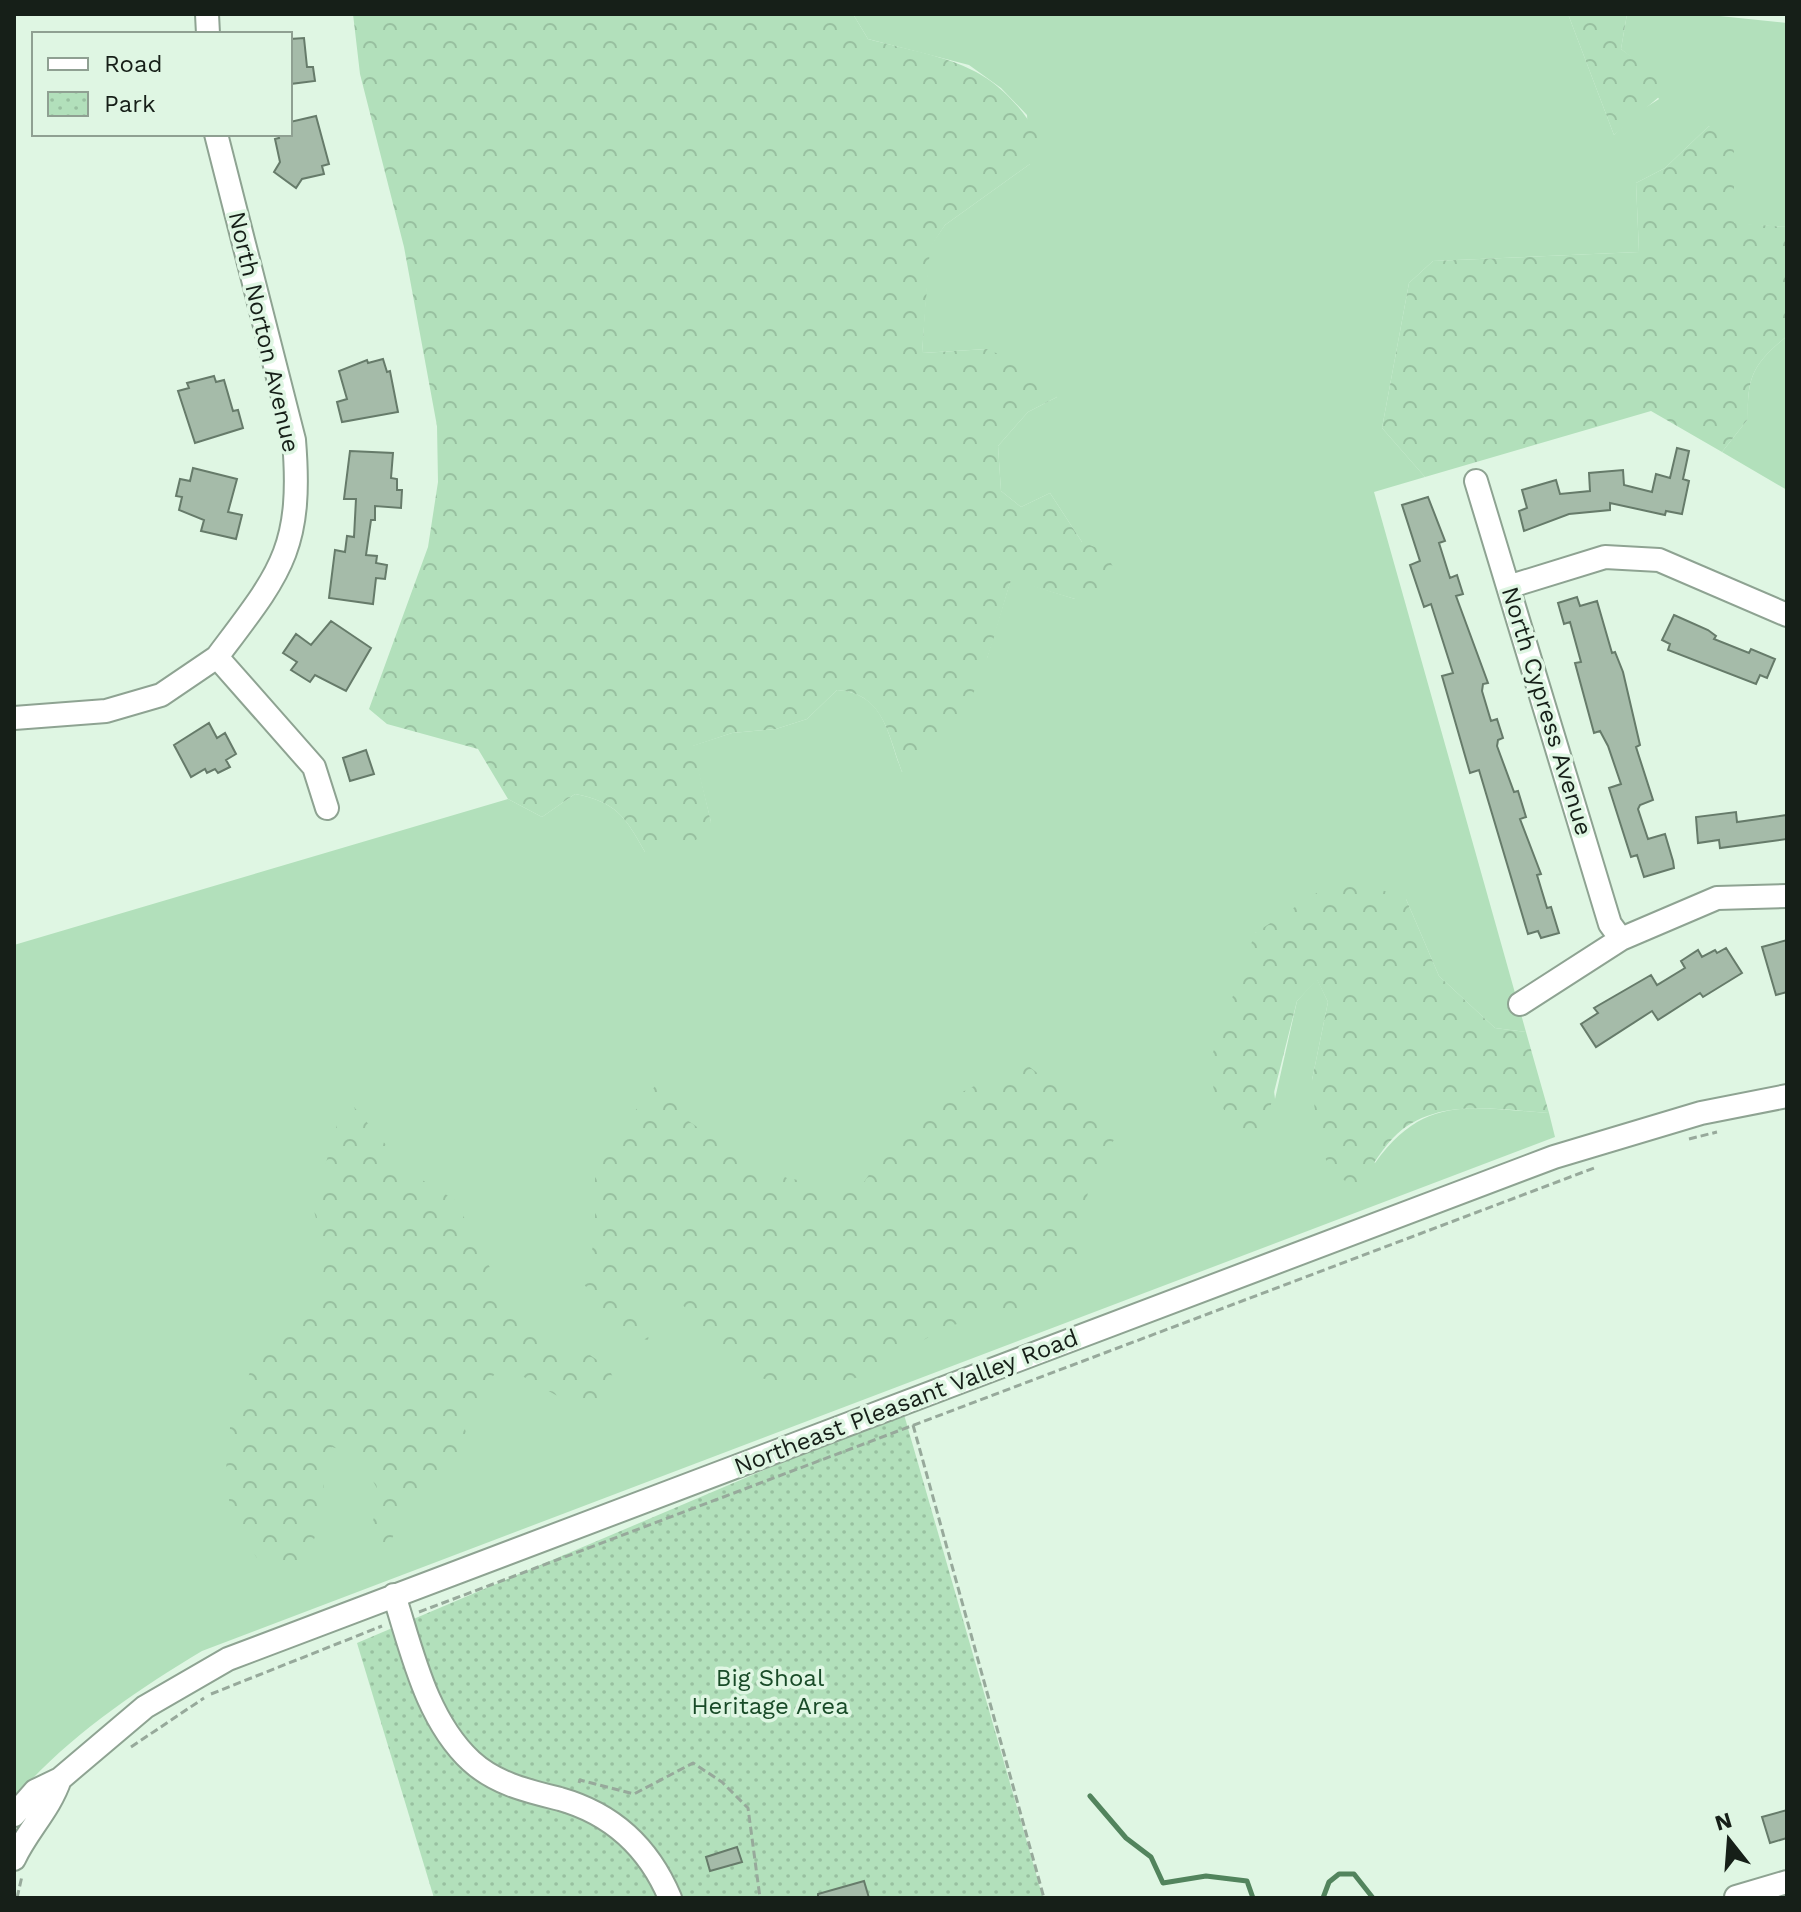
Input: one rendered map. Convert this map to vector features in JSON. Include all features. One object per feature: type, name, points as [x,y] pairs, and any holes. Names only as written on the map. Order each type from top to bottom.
[{"type":"street","name":"North Norton Avenue","points":[[217,136],[294,440],[298,485],[291,540],[279,569],[217,657]]},
{"type":"street","name":"North Cypress Avenue","points":[[1476,481],[1511,586],[1610,924],[1621,939]]},
{"type":"street","points":[[1511,586],[1605,557],[1659,560],[1787,615]]},
{"type":"street","points":[[14,718],[106,711],[161,695],[217,657],[314,767],[327,808]]},
{"type":"street","points":[[1520,1004],[1621,939],[1717,898],[1787,896]]},
{"type":"street","name":"Northeast Pleasant Valley Road","points":[[14,1815],[35,1791],[60,1779],[119,1726],[199,1673],[394,1595],[1554,1157],[1701,1113],[1787,1096]]},
{"type":"street","points":[[394,1595],[433,1709],[450,1738],[491,1776],[525,1791],[595,1811],[619,1827],[646,1855],[670,1898]]},
{"type":"street","name":"Northeast Pleasant Valley Road","points":[[14,1859],[30,1827],[55,1795],[60,1779]]},
{"type":"street","points":[[1736,1897],[1787,1882]]},
{"type":"path","points":[[1683,1141],[1725,1130]]},
{"type":"path","points":[[130,1748],[210,1694],[1598,1166]]},
{"type":"path","points":[[913,1425],[1044,1898]]},
{"type":"path","points":[[569,1802],[580,1780],[634,1794],[693,1763],[722,1782],[748,1808],[760,1898]]},
{"type":"green space","points":[[353,14],[853,14],[868,39],[947,60],[989,80],[1025,115],[1042,142],[1030,164],[945,225],[930,248],[922,353],[987,349],[1052,378],[1057,397],[1028,412],[998,446],[1001,491],[1021,507],[1050,493],[1082,542],[1105,551],[1116,573],[1120,597],[1075,599],[1011,580],[986,662],[962,714],[946,737],[926,757],[902,772],[888,731],[875,708],[853,693],[837,690],[807,719],[776,729],[732,733],[693,746],[711,822],[698,838],[674,849],[645,852],[618,812],[589,797],[575,794],[542,817],[508,799],[478,749],[387,724],[369,709],[428,547],[438,482],[437,426],[404,247],[360,74]]},
{"type":"green space","points":[[853,14],[1568,14],[1614,135],[1637,113],[1659,99],[1637,62],[1621,49],[1627,14],[1700,14],[1787,23],[1787,227],[1734,224],[1734,151],[1709,126],[1665,168],[1636,183],[1639,252],[1433,261],[1409,283],[1382,428],[1425,477],[1374,492],[1526,1032],[1495,1028],[1439,976],[1406,899],[1255,933],[1275,1099],[1297,1001],[1317,979],[1328,1002],[1312,1080],[1375,1163],[1412,1125],[1452,1110],[1473,1108],[1549,1113],[1555,1137],[202,1651],[78,1736],[14,1799],[14,945],[508,799],[542,817],[575,794],[600,801],[618,812],[645,852],[711,822],[692,746],[732,733],[776,729],[807,719],[837,690],[853,693],[875,707],[902,772],[987,658],[1011,579],[1075,599],[1082,542],[1050,493],[1021,507],[1001,491],[998,446],[1028,412],[1057,397],[987,349],[922,353],[929,248],[945,225],[1030,164],[1027,115],[1001,88],[969,65],[868,39]]},
{"type":"green space","points":[[1568,14],[1627,14],[1621,49],[1656,75],[1666,91],[1614,135]]},
{"type":"green space","points":[[1709,126],[1725,132],[1734,151],[1734,223],[1787,227],[1787,336],[1759,363],[1751,381],[1748,419],[1722,452],[1651,411],[1425,477],[1382,428],[1409,283],[1433,261],[1639,252],[1636,183],[1665,168]]},
{"type":"green space","points":[[1787,336],[1787,490],[1722,452],[1748,419],[1751,381],[1759,363]]},
{"type":"green space","points":[[1329,885],[1374,887],[1406,899],[1439,976],[1495,1028],[1526,1032],[1549,1113],[1467,1109],[1427,1116],[1393,1138],[1355,1189],[1328,1167],[1316,1124],[1312,1080],[1328,1002],[1317,980],[1297,1001],[1262,1140],[1233,1126],[1214,1092],[1210,1061],[1255,933]]},
{"type":"green space","points":[[1027,1065],[1117,1134],[1089,1186],[1074,1275],[1052,1297],[1025,1309],[944,1327],[871,1374],[819,1387],[785,1384],[741,1373],[682,1304],[658,1294],[639,1303],[651,1324],[648,1340],[626,1336],[582,1282],[595,1240],[595,1160],[661,1079],[687,1120],[735,1153],[787,1178],[858,1191],[886,1149],[919,1119],[973,1087]]},
{"type":"green space","points":[[354,1107],[409,1172],[455,1200],[513,1312],[552,1341],[587,1353],[609,1368],[616,1385],[608,1398],[561,1398],[515,1372],[499,1367],[463,1423],[471,1448],[469,1461],[411,1506],[388,1545],[367,1539],[381,1496],[372,1479],[356,1459],[332,1447],[318,1524],[302,1568],[263,1567],[231,1519],[226,1469],[231,1418],[255,1360],[286,1323],[318,1303],[326,1256],[313,1207],[339,1118]]},
{"type":"green space","name":"Big Shoal Heritage Area","points":[[903,1411],[1043,1898],[434,1898],[357,1643]]},
{"type":"building","points":[[304,38],[307,67],[313,67],[315,81],[292,84],[292,39]]},
{"type":"building","points":[[316,116],[329,164],[322,166],[324,174],[302,179],[296,188],[274,172],[280,162],[275,139],[292,136],[292,122]]},
{"type":"building","points":[[383,359],[387,372],[390,371],[398,412],[342,422],[337,402],[347,399],[339,371],[367,360],[368,363]]},
{"type":"building","points":[[214,376],[216,382],[224,380],[233,411],[238,410],[243,428],[195,443],[178,391],[189,388],[187,383]]},
{"type":"building","points":[[1677,448],[1689,451],[1683,479],[1689,481],[1682,514],[1666,511],[1665,515],[1610,503],[1610,510],[1569,514],[1524,531],[1519,511],[1527,508],[1522,490],[1556,480],[1560,494],[1590,491],[1589,473],[1623,470],[1624,485],[1652,492],[1656,474],[1670,478]]},
{"type":"building","points":[[350,451],[393,453],[391,478],[397,479],[397,490],[402,490],[401,508],[375,506],[375,520],[371,520],[366,555],[377,556],[376,563],[387,565],[385,579],[376,578],[373,604],[329,598],[335,550],[345,552],[347,536],[354,537],[356,499],[344,499]]},
{"type":"building","points":[[193,468],[237,479],[228,512],[242,515],[236,539],[201,531],[204,520],[179,510],[182,497],[176,496],[180,479],[190,481]]},
{"type":"building","points":[[1428,497],[1445,541],[1439,543],[1450,578],[1457,575],[1463,594],[1456,596],[1488,683],[1483,684],[1482,691],[1491,721],[1497,719],[1503,738],[1498,740],[1497,746],[1514,792],[1518,791],[1526,817],[1520,819],[1541,874],[1537,875],[1547,908],[1551,907],[1559,933],[1541,938],[1538,931],[1528,934],[1479,770],[1470,773],[1442,676],[1453,673],[1431,604],[1424,607],[1410,565],[1420,561],[1402,505]]},
{"type":"building","points":[[1577,597],[1580,606],[1597,601],[1612,653],[1615,652],[1623,672],[1640,745],[1636,747],[1653,800],[1640,805],[1638,809],[1648,839],[1665,834],[1673,861],[1674,868],[1644,877],[1637,855],[1631,857],[1609,788],[1621,784],[1608,746],[1600,731],[1594,733],[1575,663],[1581,662],[1570,622],[1564,624],[1558,603]]},
{"type":"building","points":[[1674,615],[1708,630],[1716,636],[1714,639],[1775,659],[1767,678],[1760,675],[1756,684],[1668,650],[1670,644],[1662,640]]},
{"type":"building","points":[[331,621],[371,648],[346,691],[315,675],[310,682],[291,670],[297,662],[283,653],[296,634],[311,645]]},
{"type":"building","points":[[209,723],[217,738],[225,733],[236,754],[226,760],[230,767],[218,773],[215,769],[207,773],[205,769],[191,777],[174,745]]},
{"type":"building","points":[[366,750],[374,774],[350,781],[343,758]]},
{"type":"building","points":[[1736,812],[1737,822],[1787,815],[1787,839],[1720,848],[1719,840],[1698,843],[1696,817]]},
{"type":"building","points":[[1787,940],[1787,992],[1776,995],[1762,947]]},
{"type":"building","points":[[1726,948],[1742,973],[1703,997],[1700,993],[1658,1020],[1652,1011],[1596,1047],[1581,1024],[1598,1013],[1594,1008],[1651,975],[1657,985],[1685,968],[1681,961],[1698,950],[1702,957]]},
{"type":"building","points":[[1787,1810],[1787,1838],[1770,1843],[1762,1817]]},
{"type":"building","points":[[737,1847],[742,1862],[710,1871],[706,1857]]},
{"type":"building","points":[[864,1881],[869,1898],[818,1898],[818,1894]]},
{"type":"waterway","points":[[1090,1796],[1126,1838],[1151,1857],[1163,1883],[1206,1876],[1247,1881],[1253,1898]]},
{"type":"waterway","points":[[1323,1898],[1329,1882],[1339,1874],[1354,1874],[1373,1898]]}]
